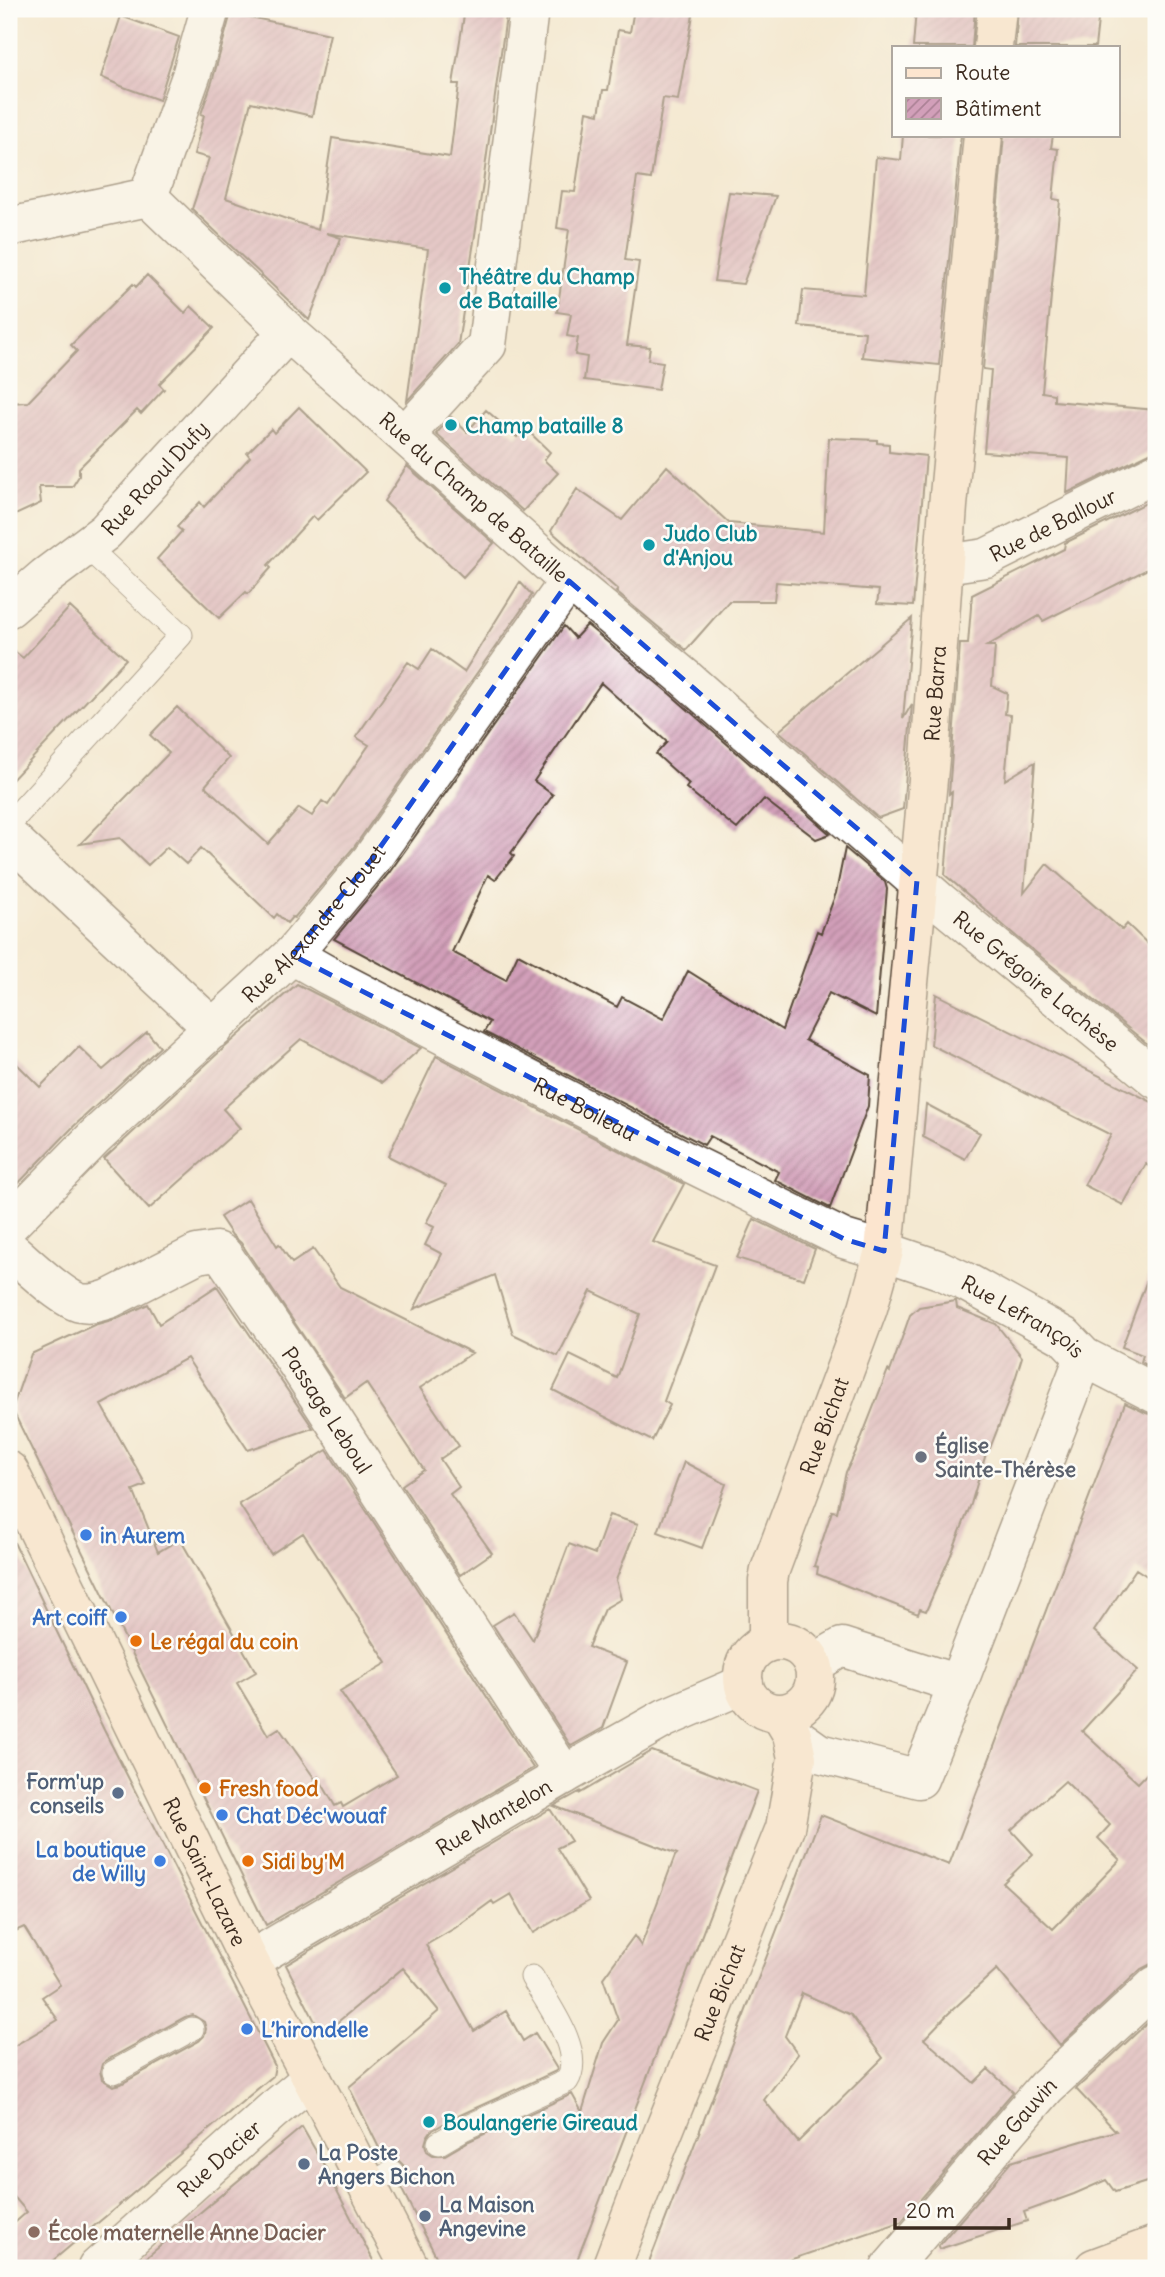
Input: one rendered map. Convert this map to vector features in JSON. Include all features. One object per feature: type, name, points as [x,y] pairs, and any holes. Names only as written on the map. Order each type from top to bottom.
[{"type":"main road","points":[[993,46],[997,9]]},
{"type":"main road","name":"Rue Barra","points":[[884,1251],[930,758],[948,506],[983,136]]},
{"type":"main road","name":"Rue Bichat","points":[[768,1642],[770,1570],[868,1308],[884,1251]]},
{"type":"main road","name":"Rue Saint-Lazare","points":[[9,1471],[255,1985],[312,2078],[380,2179],[410,2268]]},
{"type":"main road","points":[[768,1642],[788,1642],[807,1654],[813,1664],[814,1687],[810,1697],[786,1724],[753,1702],[744,1684],[748,1660],[768,1642]]},
{"type":"main road","name":"Rue Bichat","points":[[611,2268],[650,2163],[785,1828],[797,1758],[786,1724]]},
{"type":"main road","points":[[1094,2268],[1156,2245]]},
{"type":"street","points":[[9,227],[148,197],[191,76],[210,9]]},
{"type":"street","points":[[405,434],[487,345],[529,9]]},
{"type":"street","name":"Rue du Champ de Bataille","points":[[148,197],[288,332],[569,581],[684,677],[917,880]]},
{"type":"street","name":"Rue Raoul Dufy","points":[[9,608],[105,532],[288,332]]},
{"type":"street","name":"Rue de Ballour","points":[[945,564],[986,558],[1156,473]]},
{"type":"street","name":"Rue Alexandre Clouet","points":[[9,1225],[95,1137],[292,955],[371,860],[569,581]]},
{"type":"street","points":[[9,837],[215,1028]]},
{"type":"street","name":"Rue Grégoire Lachèse","points":[[917,880],[1156,1079]]},
{"type":"street","name":"Rue Boileau","points":[[292,955],[341,983],[686,1161],[844,1239],[884,1251]]},
{"type":"street","name":"Passage Leboul","points":[[9,1249],[70,1299],[82,1303],[109,1299],[197,1254],[216,1251],[223,1255],[296,1362],[564,1775]]},
{"type":"street","name":"Rue Lefrançois","points":[[884,1251],[966,1282],[1065,1337],[1084,1357],[1156,1394]]},
{"type":"street","points":[[786,1724],[819,1753],[919,1779],[1084,1357]]},
{"type":"street","points":[[813,1664],[842,1647],[958,1684]]},
{"type":"street","name":"Rue Mantelon","points":[[255,1985],[564,1775],[665,1717],[744,1684]]},
{"type":"street","name":"Rue Gauvin","points":[[890,2268],[1046,2087],[1156,1985]]},
{"type":"street","name":"Rue Dacier","points":[[97,2268],[312,2078]]},
{"type":"lane","points":[[9,824],[181,635],[86,546]]},
{"type":"lane","points":[[439,2143],[463,2129],[567,2081],[571,2075],[573,2063],[567,2038],[532,1977]]},
{"type":"lane","points":[[114,2073],[192,2029]]},
{"type":"highlighted area","points":[[569,581],[917,880],[884,1251],[844,1239],[292,955],[371,860]]},
{"type":"building","points":[[465,9],[507,9],[482,190],[458,344],[407,401],[428,249],[326,233],[341,238],[309,320],[192,209],[209,158],[194,154],[204,115],[201,114],[231,13],[330,34],[312,116],[251,102],[226,198],[318,230],[332,138],[450,157],[459,84],[453,84]]},
{"type":"building","points":[[634,9],[694,9],[678,100],[663,98],[651,179],[637,177],[625,260],[639,262],[627,345],[650,347],[648,360],[663,362],[658,390],[584,380],[587,357],[575,355],[578,338],[567,336],[571,314],[557,312],[569,230],[557,228],[562,191],[575,192],[587,111],[599,114],[603,90],[608,90],[618,30],[630,32]]},
{"type":"building","points":[[916,9],[975,9],[972,46],[913,46]]},
{"type":"building","points":[[1018,9],[1099,11],[1095,46],[1015,46]]},
{"type":"building","points":[[121,16],[179,37],[159,100],[101,77]]},
{"type":"building","points":[[903,136],[961,136],[939,365],[862,357],[865,332],[799,326],[803,290],[864,295],[876,157],[901,160]]},
{"type":"building","points":[[1004,136],[1053,136],[1051,148],[1058,149],[1053,199],[1060,200],[1042,392],[1054,394],[1054,401],[1156,410],[1156,450],[1067,493],[1069,458],[984,452],[991,370],[983,369]]},
{"type":"building","points":[[729,192],[776,196],[743,284],[714,281]]},
{"type":"building","points":[[147,275],[185,313],[191,306],[214,328],[159,384],[164,389],[141,414],[137,410],[79,468],[79,476],[72,487],[39,487],[41,503],[9,518],[9,403],[28,402],[77,351],[71,345],[133,284],[136,287]]},
{"type":"building","points":[[299,407],[366,472],[317,520],[313,516],[268,565],[271,568],[248,594],[246,592],[219,618],[157,559],[182,531],[177,527],[200,502],[204,507],[250,457],[247,453],[271,429],[274,433]]},
{"type":"building","points":[[486,410],[517,437],[525,428],[550,452],[544,460],[558,473],[523,511],[436,434],[451,417],[467,432]]},
{"type":"building","points":[[829,438],[877,440],[877,443],[889,444],[889,452],[926,456],[913,606],[877,604],[879,590],[776,582],[774,601],[729,601],[686,650],[616,592],[618,590],[551,531],[577,489],[622,520],[667,466],[729,523],[824,532]]},
{"type":"building","points":[[407,466],[494,543],[463,577],[384,501]]},
{"type":"building","points":[[1152,500],[1156,509],[1156,565],[1043,621],[1039,616],[987,646],[995,646],[992,686],[1007,693],[1005,714],[1011,715],[1005,780],[1035,762],[1024,893],[1047,864],[1122,930],[1127,924],[1156,952],[1156,1051],[945,875],[960,644],[968,644],[972,595],[1064,549],[1065,543]]},
{"type":"building","points":[[520,582],[532,595],[354,847],[287,923],[277,914],[274,918],[201,848],[186,864],[167,847],[148,865],[120,838],[80,844],[169,753],[150,735],[177,707],[229,758],[205,786],[268,844],[299,808],[312,816],[322,801],[328,805],[369,745],[356,737],[408,662],[419,669],[432,649],[464,672]]},
{"type":"building","points":[[70,607],[126,659],[9,783],[9,647],[23,658]]},
{"type":"building","points":[[912,618],[903,719],[912,704],[903,809],[878,818],[779,731]]},
{"type":"building","points":[[587,625],[830,834],[816,839],[764,799],[737,829],[686,788],[689,784],[656,754],[667,742],[601,683],[534,781],[553,795],[511,853],[514,856],[495,880],[488,875],[452,952],[506,980],[518,954],[617,1007],[622,997],[663,1019],[688,971],[782,1030],[817,931],[821,933],[836,893],[845,848],[885,882],[887,889],[876,1017],[829,993],[805,1040],[870,1075],[868,1106],[830,1208],[775,1180],[779,1172],[710,1136],[704,1145],[484,1032],[490,1022],[334,939],[389,873],[564,626],[575,638]]},
{"type":"building","points":[[297,984],[421,1048],[382,1083],[301,1039],[223,1109],[240,1128],[149,1209],[104,1159]]},
{"type":"building","points":[[936,994],[1156,1104],[1156,1172],[1146,1164],[1123,1205],[1084,1185],[1111,1135],[931,1045]]},
{"type":"building","points":[[147,1032],[160,1047],[74,1126],[9,1193],[9,1056],[40,1087],[79,1047],[103,1070]]},
{"type":"building","points":[[436,1056],[684,1184],[653,1242],[715,1265],[664,1401],[670,1405],[652,1441],[553,1390],[570,1355],[617,1378],[640,1314],[591,1291],[558,1356],[513,1334],[495,1275],[414,1309],[442,1254],[425,1245],[434,1227],[426,1223],[446,1185],[388,1156]]},
{"type":"building","points":[[926,1104],[980,1133],[965,1159],[923,1137]]},
{"type":"building","points":[[248,1199],[277,1246],[279,1244],[292,1263],[313,1249],[340,1287],[472,1353],[420,1388],[459,1446],[440,1459],[459,1487],[450,1494],[492,1553],[460,1575],[402,1485],[424,1470],[366,1383],[345,1398],[241,1243],[220,1217]]},
{"type":"building","points":[[754,1219],[815,1249],[804,1279],[737,1258]]},
{"type":"building","points":[[1153,1264],[1156,1265],[1156,1370],[1141,1362],[1143,1355],[1122,1347]]},
{"type":"building","points":[[217,1286],[313,1428],[248,1450],[187,1358],[101,1405],[146,1485],[133,1490],[158,1552],[180,1539],[256,1672],[237,1683],[268,1735],[279,1728],[315,1779],[318,1777],[335,1806],[341,1803],[343,1807],[397,1775],[340,1691],[387,1663],[303,1533],[271,1554],[239,1504],[327,1450],[533,1768],[266,1925],[12,1409],[31,1354],[148,1304],[159,1324]]},
{"type":"building","name":"Église Sainte-Thérèse","points":[[956,1301],[957,1308],[996,1324],[1022,1357],[1007,1405],[990,1448],[988,1447],[971,1504],[950,1557],[926,1611],[920,1609],[918,1614],[817,1574],[818,1567],[814,1566],[832,1511],[837,1512],[846,1472],[888,1370],[890,1372],[910,1315],[919,1307]]},
{"type":"building","points":[[1125,1403],[1156,1416],[1156,1555],[1150,1578],[1136,1569],[1094,1631],[1138,1670],[1082,1731],[1138,1783],[1156,1764],[1156,1964],[1141,1969],[1060,2045],[997,1969],[948,2014],[924,2039],[974,2083],[988,2069],[1013,2092],[901,2222],[766,2268],[647,2268],[821,1815],[949,1865]],"holes":[[[1065,1781],[1110,1825],[1098,1838],[1120,1860],[1053,1929],[1003,1883],[1033,1854],[1011,1830]],[[802,1993],[851,2015],[883,2058],[798,2142],[764,2100],[798,2054],[785,2036]]]},
{"type":"building","points":[[684,1462],[726,1484],[702,1548],[658,1532]]},
{"type":"building","points":[[609,1515],[638,1524],[616,1580],[621,1599],[604,1609],[588,1647],[627,1662],[603,1728],[571,1746],[493,1625],[514,1612],[533,1640],[569,1544],[595,1554]]},
{"type":"building","points":[[9,1532],[104,1730],[275,2066],[273,2076],[44,2268],[9,2268],[9,2228],[27,2212],[9,2191],[9,2049],[58,2020],[42,1997],[60,1985],[24,1927],[9,1934]],"holes":[[[193,2015],[204,2022],[206,2029],[199,2041],[121,2084],[113,2086],[102,2079],[100,2071],[107,2060],[185,2017]]]},
{"type":"building","points":[[652,1751],[757,1791],[574,2268],[442,2268],[399,2184],[404,2178],[404,2166],[398,2160],[385,2160],[349,2087],[439,2011],[403,1968],[322,2035],[286,1965],[550,1809],[571,1841],[557,1848],[589,1901],[533,1933],[511,1894],[494,1904],[492,1901],[426,1945],[474,2031],[506,2011],[523,2041],[535,2033],[557,2069],[431,2131],[425,2144],[427,2151],[433,2155],[445,2155],[469,2141],[572,2094],[582,2112],[603,2043],[618,2020],[603,1978],[634,1936],[641,1946],[677,1854],[554,1806]]},
{"type":"building","points":[[1156,2015],[1156,2179],[1115,2192],[1106,2180],[1024,2212],[1027,2221],[939,2249],[938,2246],[1011,2162],[1116,2131],[1076,2089]]},
{"type":"building","points":[[302,2127],[335,2184],[377,2268],[134,2268]]},
{"type":"place","name":"Théâtre du Champ de Bataille","points":[[445,288]]},
{"type":"place","name":"Champ bataille 8","points":[[451,425]]},
{"type":"place","name":"Judo Club d'Anjou","points":[[649,545]]},
{"type":"place","name":"Église Sainte-Thérèse","points":[[921,1457]]},
{"type":"place","name":"in Aurem","points":[[86,1535]]},
{"type":"place","name":"Art coiff","points":[[121,1617]]},
{"type":"place","name":"Le régal du coin","points":[[136,1641]]},
{"type":"place","name":"Fresh food","points":[[205,1788]]},
{"type":"place","name":"Form'up conseils","points":[[118,1793]]},
{"type":"place","name":"Chat Déc'wouaf","points":[[222,1815]]},
{"type":"place","name":"La boutique de Willy","points":[[160,1861]]},
{"type":"place","name":"Sidi by'M","points":[[248,1861]]},
{"type":"place","name":"L’hirondelle","points":[[247,2029]]},
{"type":"place","name":"Boulangerie Gireaud","points":[[429,2122]]},
{"type":"place","name":"La Poste Angers Bichon","points":[[304,2164]]},
{"type":"place","name":"La Maison Angevine","points":[[425,2216]]},
{"type":"place","name":"École maternelle Anne Dacier","points":[[34,2232]]}]
